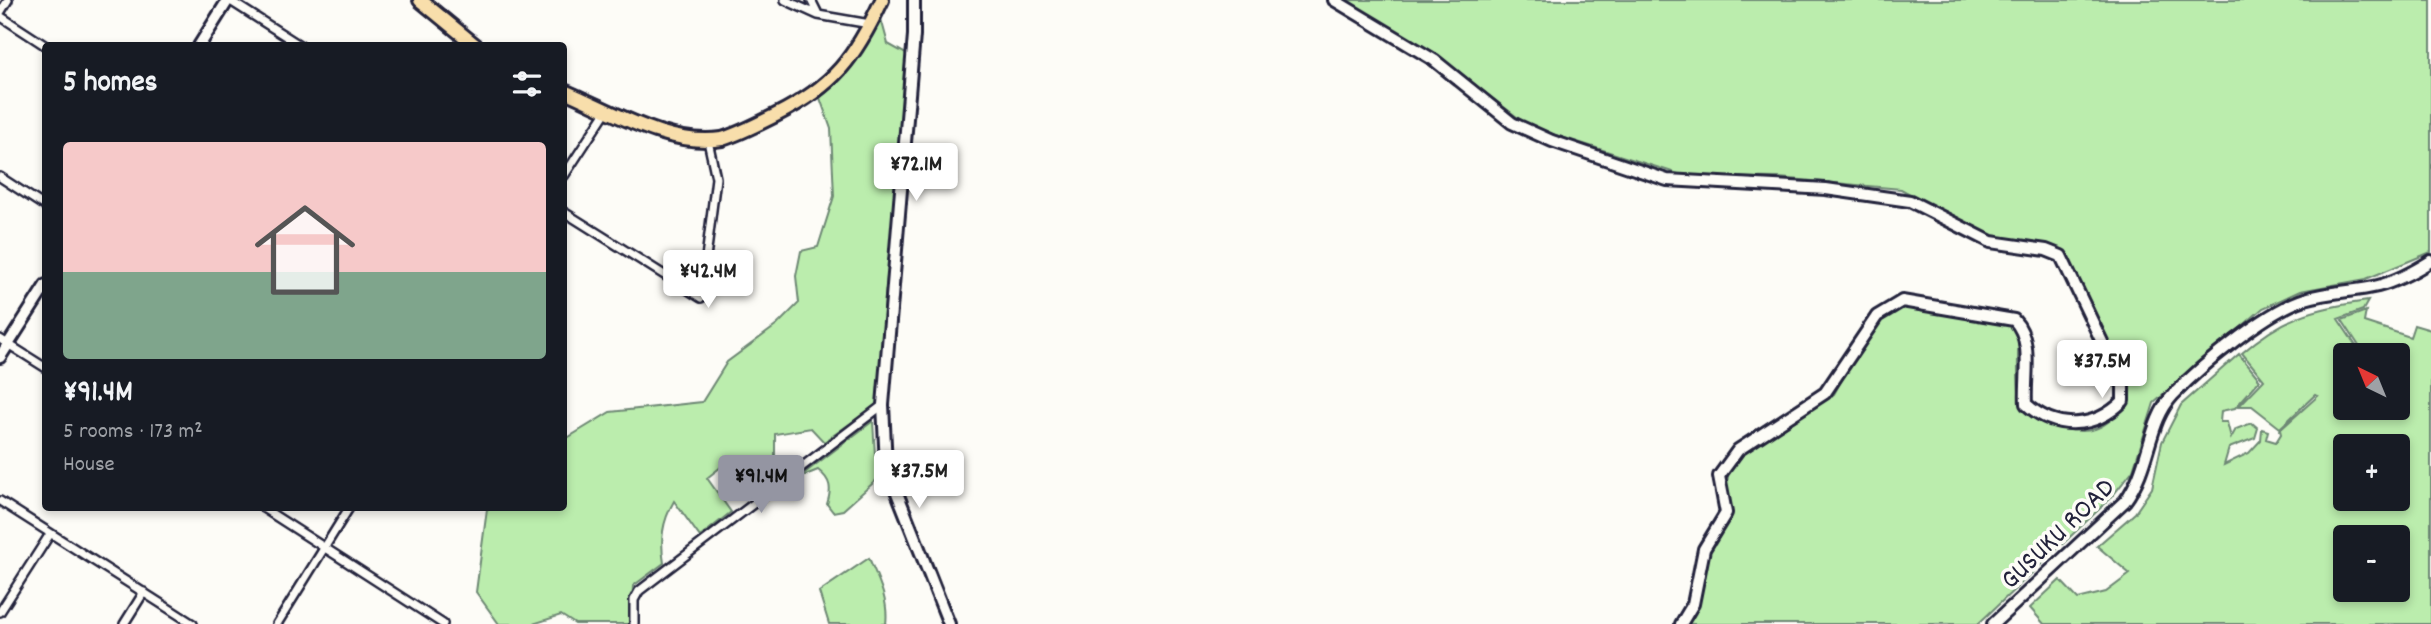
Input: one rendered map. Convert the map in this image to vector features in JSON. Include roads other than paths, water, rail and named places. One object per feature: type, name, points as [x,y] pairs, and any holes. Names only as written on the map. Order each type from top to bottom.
[{"type":"main road","points":[[420,0],[471,42]]},
{"type":"main road","points":[[567,92],[675,137],[708,141],[740,134],[821,90],[853,55],[882,0]]},
{"type":"street","points":[[8,0],[0,14],[42,43]]},
{"type":"street","points":[[202,42],[228,0],[295,42]]},
{"type":"street","points":[[785,0],[818,15],[871,24]]},
{"type":"street","points":[[811,0],[818,15]]},
{"type":"street","points":[[914,0],[914,35],[883,405],[886,465],[949,624]]},
{"type":"street","points":[[1334,0],[1434,60],[1512,122],[1552,141],[1667,180],[1826,189],[1910,201],[1991,242],[2046,250],[2061,256],[2123,386],[2123,401],[2111,414],[2092,423],[2070,424],[2039,416],[2026,404],[2026,341],[2023,329],[2014,320],[1902,301],[1889,306],[1877,316],[1825,393],[1738,450],[1719,476],[1726,513],[1704,549],[1693,604],[1681,624]]},
{"type":"street","points":[[567,172],[608,110]]},
{"type":"street","points":[[567,214],[701,298],[716,178],[708,141]]},
{"type":"street","points":[[0,177],[42,204]]},
{"type":"street","name":"GUSUKU ROAD","points":[[1993,624],[2125,501],[2139,480],[2155,425],[2165,405],[2250,329],[2274,312],[2305,298],[2380,286],[2431,261]]},
{"type":"street","points":[[0,357],[4,341],[42,290]]},
{"type":"street","points":[[4,341],[42,365]]},
{"type":"street","points":[[635,624],[634,600],[639,591],[883,405]]},
{"type":"street","points":[[0,500],[193,624]]},
{"type":"street","points":[[267,511],[443,624]]},
{"type":"street","points":[[277,624],[347,511]]},
{"type":"street","points":[[0,612],[50,534]]},
{"type":"street","points":[[124,624],[144,592]]}]
